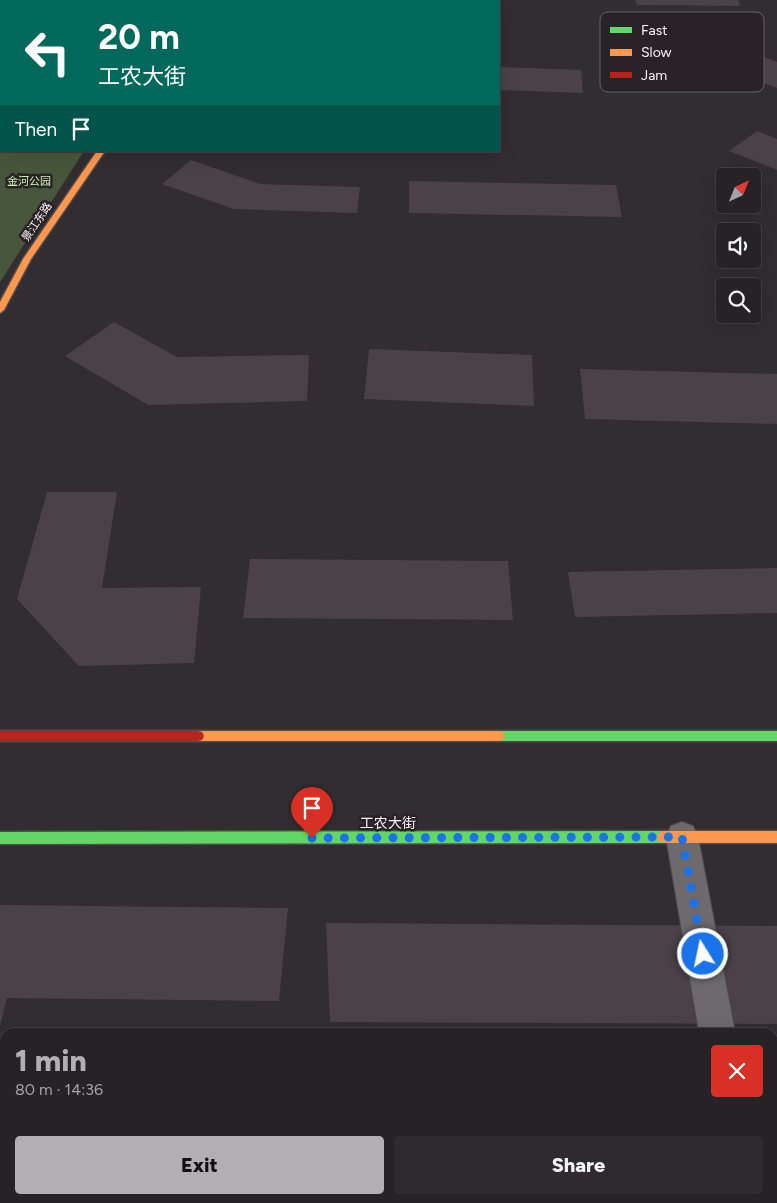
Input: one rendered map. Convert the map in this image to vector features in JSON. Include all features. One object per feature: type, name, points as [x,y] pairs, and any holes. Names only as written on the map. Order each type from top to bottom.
[{"type":"main road","name":"景江东路","points":[[0,310],[27,259],[100,152]]},
{"type":"main road","points":[[0,736],[777,736]]},
{"type":"main road","name":"工农大街","points":[[0,838],[777,837]]},
{"type":"street","points":[[682,837],[716,1028]]},
{"type":"green space","name":"金河公园","points":[[0,152],[83,152],[0,282]]},
{"type":"building","points":[[635,0],[738,0],[740,6],[637,5]]},
{"type":"building","points":[[764,57],[777,62],[777,88],[764,83]]},
{"type":"building","points":[[500,67],[581,70],[583,93],[500,90]]},
{"type":"building","points":[[757,131],[777,139],[777,170],[729,151]]},
{"type":"building","points":[[191,160],[260,184],[360,187],[357,213],[234,209],[162,184]]},
{"type":"building","points":[[409,181],[616,185],[622,217],[409,213]]},
{"type":"building","points":[[114,322],[177,357],[309,355],[307,401],[148,405],[65,356]]},
{"type":"building","points":[[369,349],[532,355],[534,406],[364,399]]},
{"type":"building","points":[[580,369],[777,374],[777,424],[585,419]]},
{"type":"building","points":[[47,492],[117,492],[102,588],[201,587],[194,663],[79,666],[17,599]]},
{"type":"building","points":[[250,559],[508,561],[513,620],[243,618]]},
{"type":"building","points":[[777,568],[777,613],[575,617],[568,572]]},
{"type":"building","points":[[0,905],[288,908],[279,1001],[7,998],[0,1026]]},
{"type":"building","points":[[326,923],[777,926],[777,1024],[330,1022]]},
{"type":"traffic: fast","points":[[499,736],[777,736]]},
{"type":"traffic: fast","points":[[0,838],[664,837]]},
{"type":"traffic: slow","points":[[0,310],[27,259],[100,152]]},
{"type":"traffic: slow","points":[[198,736],[499,736]]},
{"type":"traffic: slow","points":[[664,837],[777,837]]},
{"type":"traffic: jam","points":[[0,736],[198,736]]},
{"type":"route","points":[[312,838],[682,837],[703,954]]}]
